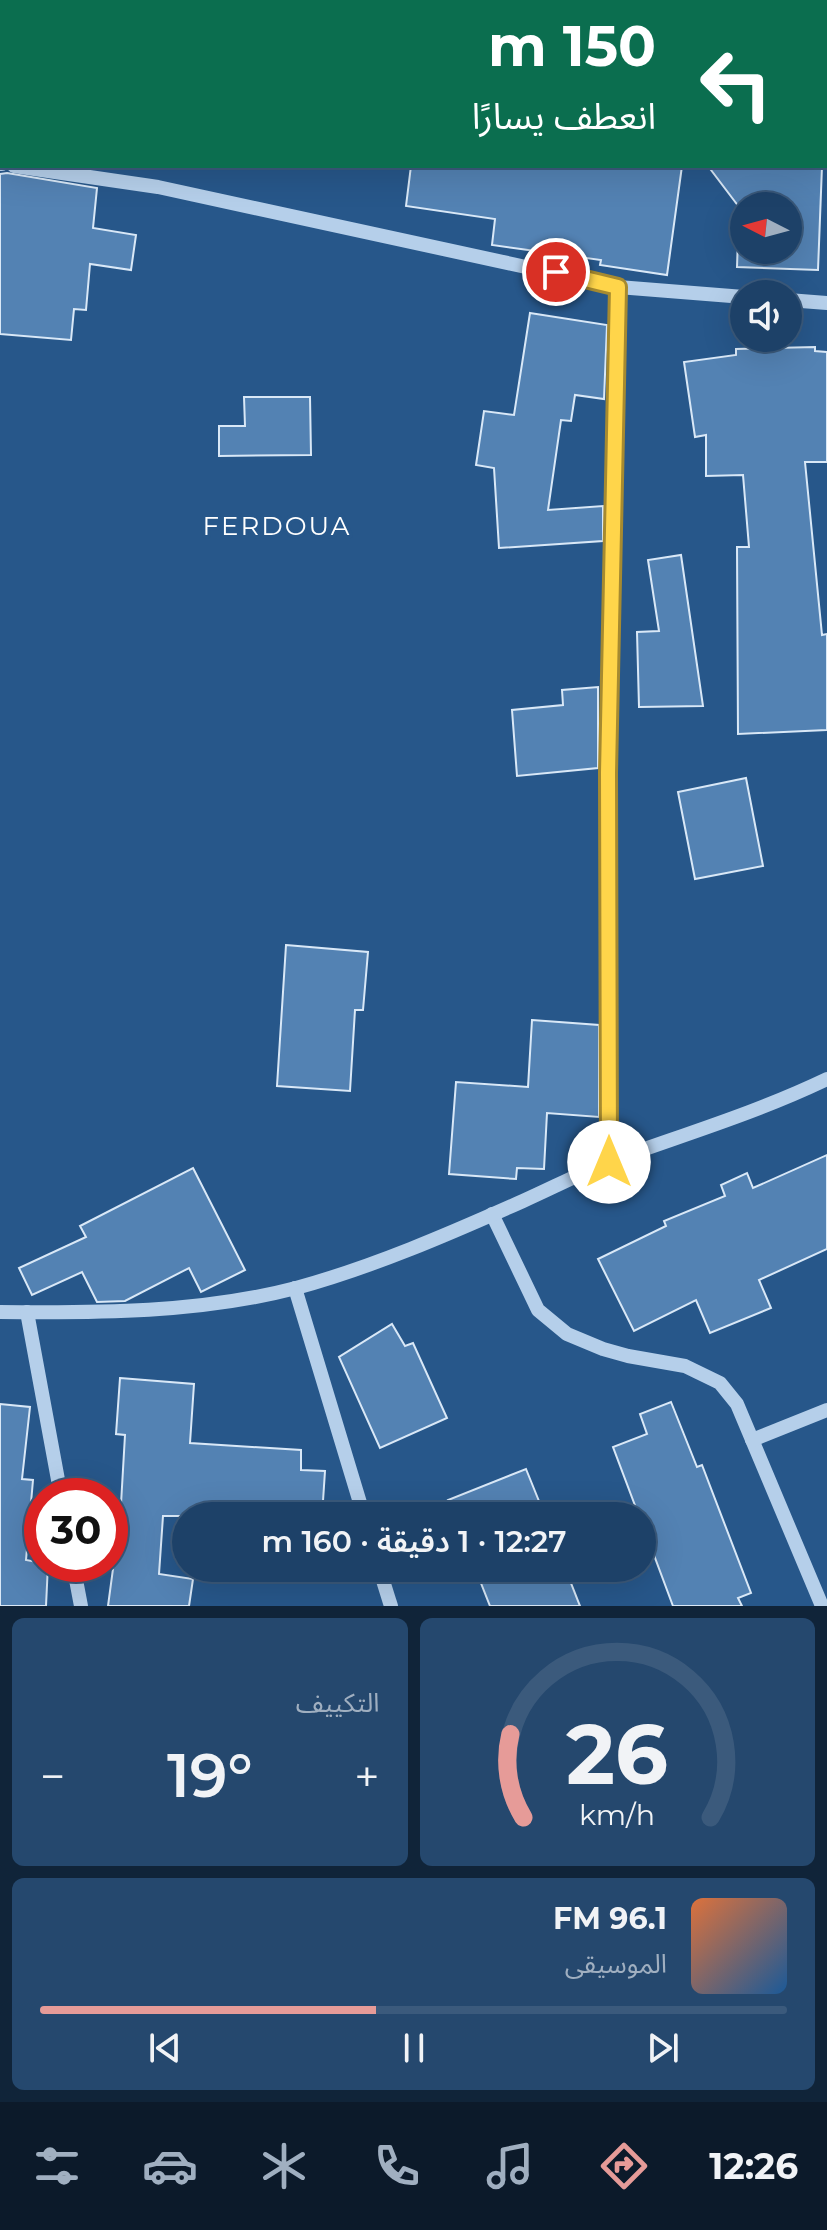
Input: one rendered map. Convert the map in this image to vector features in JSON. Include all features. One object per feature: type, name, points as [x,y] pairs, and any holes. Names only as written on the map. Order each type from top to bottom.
[{"type":"street","points":[[28,168],[158,187],[618,287],[730,296]]},
{"type":"street","points":[[609,1162],[608,773],[618,287]]},
{"type":"street","points":[[802,301],[827,303]]},
{"type":"street","points":[[0,1312],[89,1313],[223,1304],[295,1288],[369,1264],[609,1162],[773,1105],[827,1079]]},
{"type":"street","points":[[492,1214],[538,1310],[567,1334],[603,1349],[685,1366],[720,1383],[737,1404],[822,1606]]},
{"type":"street","points":[[295,1288],[360,1502]]},
{"type":"street","points":[[27,1312],[58,1478]]},
{"type":"street","points":[[752,1440],[827,1410]]},
{"type":"street","points":[[76,1582],[81,1606]]},
{"type":"street","points":[[383,1582],[391,1606]]},
{"type":"building","points":[[411,168],[682,168],[667,275],[600,265],[601,260],[492,245],[495,219],[406,206]]},
{"type":"building","points":[[710,168],[822,168],[818,270],[737,267],[737,264],[802,264],[802,192],[730,192],[730,195]]},
{"type":"building","points":[[0,174],[97,188],[93,228],[136,235],[131,270],[90,264],[86,310],[74,309],[71,340],[0,334]]},
{"type":"building","points":[[530,313],[607,325],[604,399],[575,395],[571,421],[561,420],[548,510],[603,506],[603,541],[499,548],[494,468],[476,465],[484,411],[514,415]]},
{"type":"building","points":[[802,347],[815,347],[815,351],[827,352],[827,462],[805,462],[822,635],[827,634],[827,730],[738,734],[737,547],[749,547],[743,475],[706,476],[706,435],[695,437],[684,362],[736,355],[736,352],[802,352]]},
{"type":"building","points":[[244,397],[310,397],[311,455],[219,456],[219,426],[245,426]]},
{"type":"building","points":[[681,555],[703,706],[639,707],[637,632],[659,631],[648,560]]},
{"type":"building","points":[[598,687],[598,768],[517,776],[512,710],[563,705],[562,690]]},
{"type":"building","points":[[746,778],[763,866],[695,879],[678,792]]},
{"type":"building","points":[[286,945],[368,952],[363,1010],[355,1010],[350,1091],[277,1086]]},
{"type":"building","points":[[532,1020],[599,1025],[599,1117],[547,1113],[544,1169],[517,1168],[516,1179],[449,1174],[456,1082],[528,1087]]},
{"type":"building","points":[[827,1155],[827,1249],[759,1280],[771,1308],[710,1333],[696,1300],[634,1331],[598,1259],[666,1226],[664,1221],[725,1196],[721,1185],[747,1173],[753,1188]]},
{"type":"building","points":[[193,1168],[245,1270],[201,1292],[189,1268],[125,1301],[97,1302],[82,1272],[32,1295],[19,1268],[86,1237],[80,1226]]},
{"type":"building","points":[[392,1324],[405,1346],[413,1343],[447,1418],[380,1448],[339,1357]]},
{"type":"building","points":[[120,1378],[194,1384],[190,1443],[301,1450],[301,1470],[325,1471],[323,1502],[172,1502],[172,1516],[163,1516],[159,1574],[172,1576],[172,1582],[193,1582],[189,1606],[108,1606],[111,1582],[128,1582],[128,1478],[123,1478],[125,1435],[116,1434]]},
{"type":"building","points":[[671,1402],[697,1467],[702,1465],[751,1593],[738,1598],[742,1606],[673,1606],[656,1560],[656,1502],[634,1502],[613,1447],[647,1434],[640,1414]]},
{"type":"building","points":[[0,1404],[30,1407],[22,1479],[24,1582],[47,1582],[46,1606],[0,1606]]},
{"type":"building","points":[[526,1469],[539,1502],[449,1502]]},
{"type":"building","points":[[481,1582],[571,1582],[580,1606],[490,1606]]},
{"type":"district","name":"FERDOUA","points":[[277,526]]},
{"type":"route","points":[[556,272],[618,287],[608,773],[609,1162]]}]
